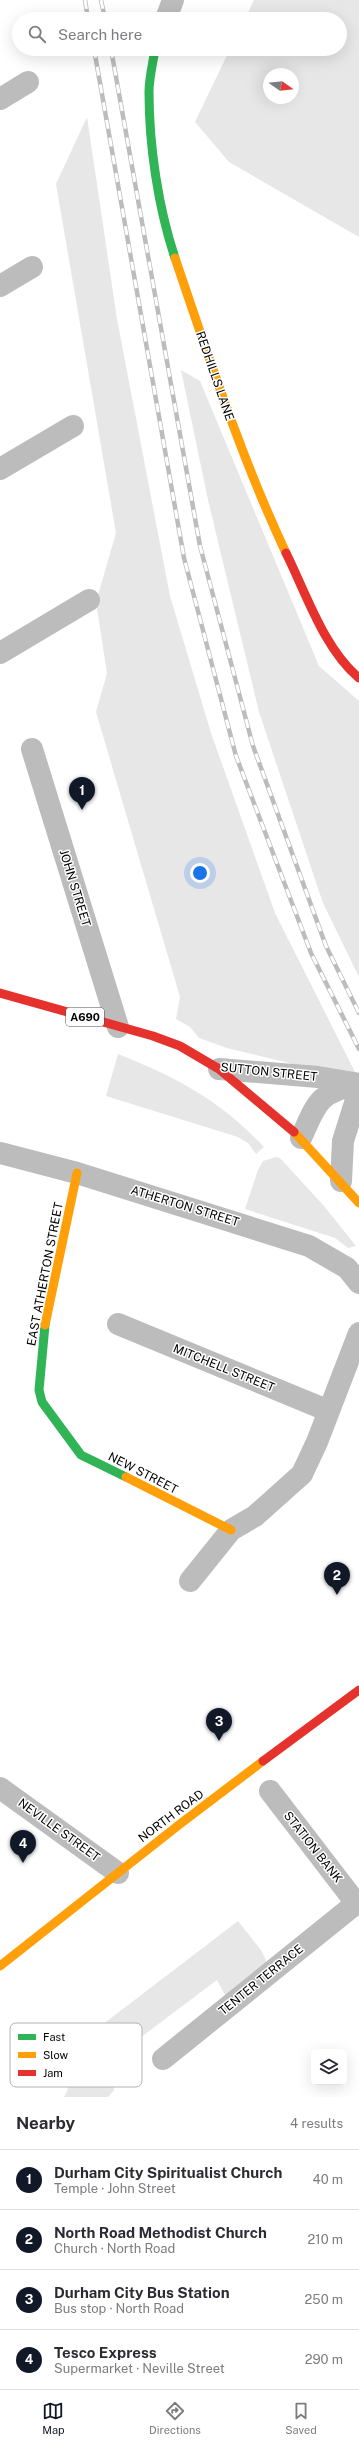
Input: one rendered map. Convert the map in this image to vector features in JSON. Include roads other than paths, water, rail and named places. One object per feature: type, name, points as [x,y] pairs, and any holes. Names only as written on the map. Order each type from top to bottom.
[{"type":"main road","name":"REDHILLS LANE","points":[[154,56],[149,90],[151,128],[162,210],[172,248],[228,416],[267,512],[326,636],[348,669],[359,678]]},
{"type":"main road","name":"SUTTON STREET","points":[[0,993],[180,1046],[220,1069]]},
{"type":"main road","name":"A690","points":[[220,1069],[301,1138],[341,1180],[359,1203]]},
{"type":"main road","name":"EAST ATHERTON STREET","points":[[56,1423],[42,1402],[39,1390],[43,1337],[77,1173]]},
{"type":"main road","name":"NEW STREET","points":[[56,1423],[81,1455],[231,1530]]},
{"type":"main road","name":"NORTH ROAD","points":[[0,1966],[180,1824],[359,1690]]},
{"type":"street","points":[[0,99],[28,82]]},
{"type":"street","points":[[0,286],[32,267]]},
{"type":"street","points":[[0,469],[73,426]]},
{"type":"street","points":[[0,653],[89,600]]},
{"type":"street","name":"JOHN STREET","points":[[32,749],[118,1027]]},
{"type":"street","name":"SUTTON STREET","points":[[220,1069],[318,1077],[359,1084]]},
{"type":"street","name":"SUTTON STREET","points":[[301,1138],[315,1106],[335,1089],[359,1084]]},
{"type":"street","points":[[341,1180],[343,1141],[359,1090]]},
{"type":"street","name":"ATHERTON STREET","points":[[0,1153],[77,1173],[309,1246],[347,1268],[359,1283]]},
{"type":"street","name":"MITCHELL STREET","points":[[118,1324],[329,1411]]},
{"type":"street","points":[[190,1581],[231,1530],[255,1516],[302,1474],[329,1411],[359,1333]]},
{"type":"street","name":"NEVILLE STREET","points":[[0,1788],[118,1873]]},
{"type":"street","name":"STATION BANK","points":[[270,1791],[358,1902]]},
{"type":"street","name":"TENTER TERRACE","points":[[163,2059],[358,1902]]},
{"type":"railway","points":[[85,0],[87,12]]},
{"type":"railway","points":[[101,0],[104,12]]},
{"type":"railway","points":[[95,56],[184,558],[236,756],[311,953],[359,1049]]},
{"type":"railway","points":[[112,56],[200,546],[253,746],[326,946],[359,1013]]},
{"type":"place","name":"Durham City Spiritualist Church","points":[[82,810]]},
{"type":"place","name":"North Road Methodist Church","points":[[337,1595]]},
{"type":"place","name":"Durham City Bus Station","points":[[219,1741]]},
{"type":"place","name":"Tesco Express","points":[[23,1863]]}]
